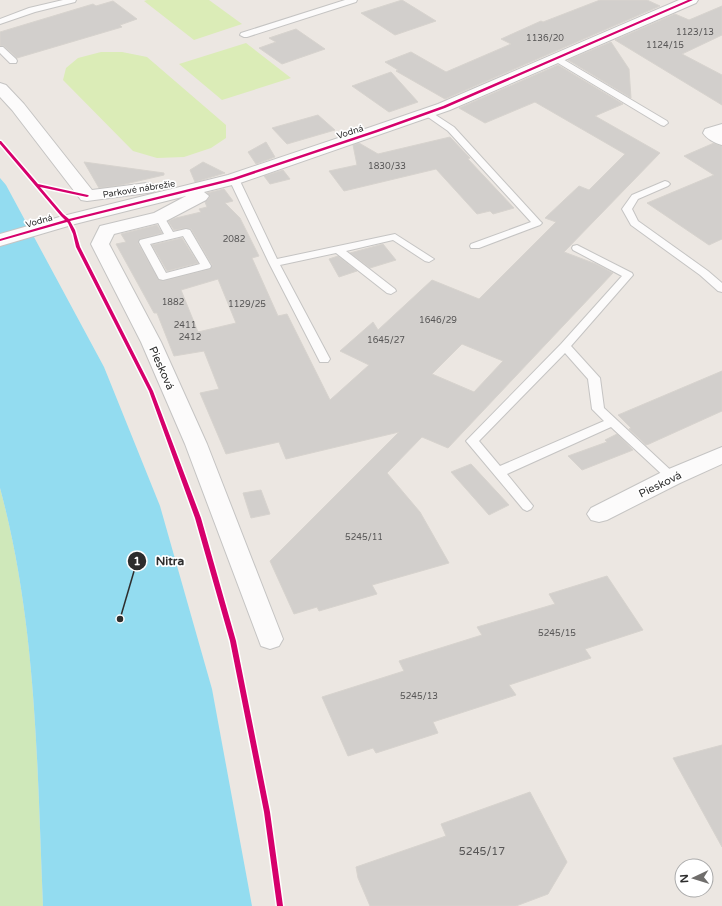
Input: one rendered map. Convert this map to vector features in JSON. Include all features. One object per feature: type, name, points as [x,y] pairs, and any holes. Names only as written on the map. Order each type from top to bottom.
[{"type":"street","name":"Vodná","points":[[0,240],[234,179],[377,131],[428,113],[691,0]]},
{"type":"street","name":"Parkové nábrežie","points":[[0,88],[18,107],[87,196],[175,183],[234,179]]},
{"type":"street","points":[[722,129],[711,133],[722,140]]},
{"type":"street","name":"Piesková","points":[[234,179],[160,217],[106,230],[100,244],[151,342],[196,444],[270,639]]},
{"type":"street","name":"Piesková","points":[[599,514],[672,477],[722,455]]},
{"type":"lane","points":[[244,35],[353,0]]},
{"type":"lane","points":[[0,22],[32,10],[67,1]]},
{"type":"lane","points":[[0,49],[13,61]]},
{"type":"lane","points":[[556,58],[664,123]]},
{"type":"lane","points":[[428,113],[451,129],[537,223],[475,246]]},
{"type":"lane","points":[[234,179],[274,262],[324,359]]},
{"type":"lane","points":[[665,184],[635,197],[627,210],[634,223],[704,273],[722,289]]},
{"type":"lane","points":[[160,217],[170,236]]},
{"type":"lane","points":[[186,232],[206,266],[163,277],[144,242],[170,236],[186,232]]},
{"type":"lane","points":[[274,262],[395,237],[429,259]]},
{"type":"lane","points":[[527,506],[472,441],[565,346],[628,275],[577,248]]},
{"type":"lane","points":[[338,249],[391,291]]},
{"type":"lane","points":[[565,346],[594,378],[598,409],[672,477]]},
{"type":"lane","points":[[499,472],[612,422]]},
{"type":"green space","points":[[209,0],[242,24],[194,40],[144,1]]},
{"type":"green space","points":[[246,43],[291,78],[222,100],[179,64]]},
{"type":"green space","points":[[101,52],[122,52],[147,57],[226,125],[226,138],[211,148],[184,157],[157,158],[133,151],[63,80],[66,68],[78,58]]},
{"type":"green space","points":[[0,488],[12,540],[28,643],[37,748],[43,906],[0,906]]},
{"type":"water","points":[[0,178],[6,185],[104,367],[160,506],[212,689],[252,906],[43,906],[37,748],[28,643],[12,540],[0,488]]},
{"type":"building","points":[[402,0],[436,21],[395,35],[361,13]]},
{"type":"building","points":[[600,0],[647,0],[660,6],[445,99],[396,71],[398,70],[385,62],[411,52],[446,72],[511,44],[501,39],[541,21],[543,22]]},
{"type":"building","points":[[113,1],[137,19],[120,25],[122,27],[17,58],[4,46],[0,46],[0,32],[93,4],[96,6]]},
{"type":"building","points":[[722,6],[722,35],[682,54],[722,75],[722,105],[615,40],[675,14],[689,20]]},
{"type":"building","points":[[296,29],[325,49],[282,64],[259,48],[276,42],[269,38]]},
{"type":"building","points":[[611,42],[629,69],[631,98],[568,60]]},
{"type":"building","points":[[558,65],[623,104],[595,116],[660,153],[564,252],[596,264],[613,273],[448,448],[422,437],[387,473],[420,512],[449,563],[372,585],[377,594],[319,611],[317,607],[294,614],[270,561],[399,432],[286,459],[279,442],[226,454],[200,393],[219,389],[204,351],[174,356],[157,313],[154,313],[116,244],[126,242],[121,234],[157,225],[162,233],[140,239],[138,243],[159,280],[163,281],[210,269],[212,265],[191,229],[186,228],[174,230],[168,221],[201,212],[199,209],[207,207],[205,202],[210,197],[207,193],[224,189],[233,201],[225,203],[240,218],[259,256],[252,258],[278,316],[287,314],[330,400],[369,365],[340,351],[373,322],[378,330],[432,280],[479,299],[556,222],[545,218],[579,186],[589,190],[625,154],[535,102],[485,123],[459,108]],"holes":[[[218,279],[236,323],[198,332],[181,290]],[[462,344],[503,361],[474,392],[432,374]]]},
{"type":"building","points":[[391,72],[418,102],[389,112],[352,86]]},
{"type":"building","points":[[318,115],[335,130],[287,144],[272,128]]},
{"type":"building","points":[[450,137],[470,158],[468,159],[514,208],[493,214],[490,211],[477,214],[436,169],[344,191],[329,171],[357,165],[353,145],[359,143],[378,154]]},
{"type":"building","points":[[266,142],[275,157],[256,164],[248,152]]},
{"type":"building","points":[[714,143],[722,146],[722,239],[709,245],[647,203],[714,175],[684,156]]},
{"type":"building","points":[[84,162],[164,173],[164,175],[121,185],[99,188]]},
{"type":"building","points":[[203,162],[225,173],[195,182],[190,170]]},
{"type":"building","points":[[283,170],[290,179],[270,184],[264,176]]},
{"type":"building","points":[[182,238],[198,263],[167,271],[152,245]]},
{"type":"building","points":[[383,244],[396,260],[370,268],[350,253]]},
{"type":"building","points":[[338,256],[357,271],[339,277],[329,259]]},
{"type":"building","points":[[722,371],[722,411],[649,444],[646,445],[629,429],[631,428],[618,415]]},
{"type":"building","points":[[617,434],[633,450],[582,470],[568,456],[607,442],[605,440]]},
{"type":"building","points":[[471,464],[509,505],[489,515],[451,472]]},
{"type":"building","points":[[261,490],[270,514],[251,518],[243,493]]},
{"type":"building","points":[[607,576],[643,630],[585,649],[591,658],[509,685],[516,695],[433,722],[438,733],[376,753],[373,748],[348,756],[322,697],[404,671],[399,661],[482,635],[477,627],[555,604],[549,594]]},
{"type":"building","points":[[722,745],[722,847],[673,758]]},
{"type":"building","points":[[530,792],[567,862],[548,894],[516,906],[370,906],[358,878],[356,867],[446,836],[441,824]]},
{"type":"cycle path","points":[[0,240],[69,220],[234,179],[377,131],[444,107],[691,0]]},
{"type":"cycle path","points":[[0,142],[72,226],[78,247],[151,391],[198,518],[233,641],[267,812],[280,906]]},
{"type":"cycle path","points":[[36,185],[87,196]]},
{"type":"place","name":"Nitra","points":[[120,619]]}]
